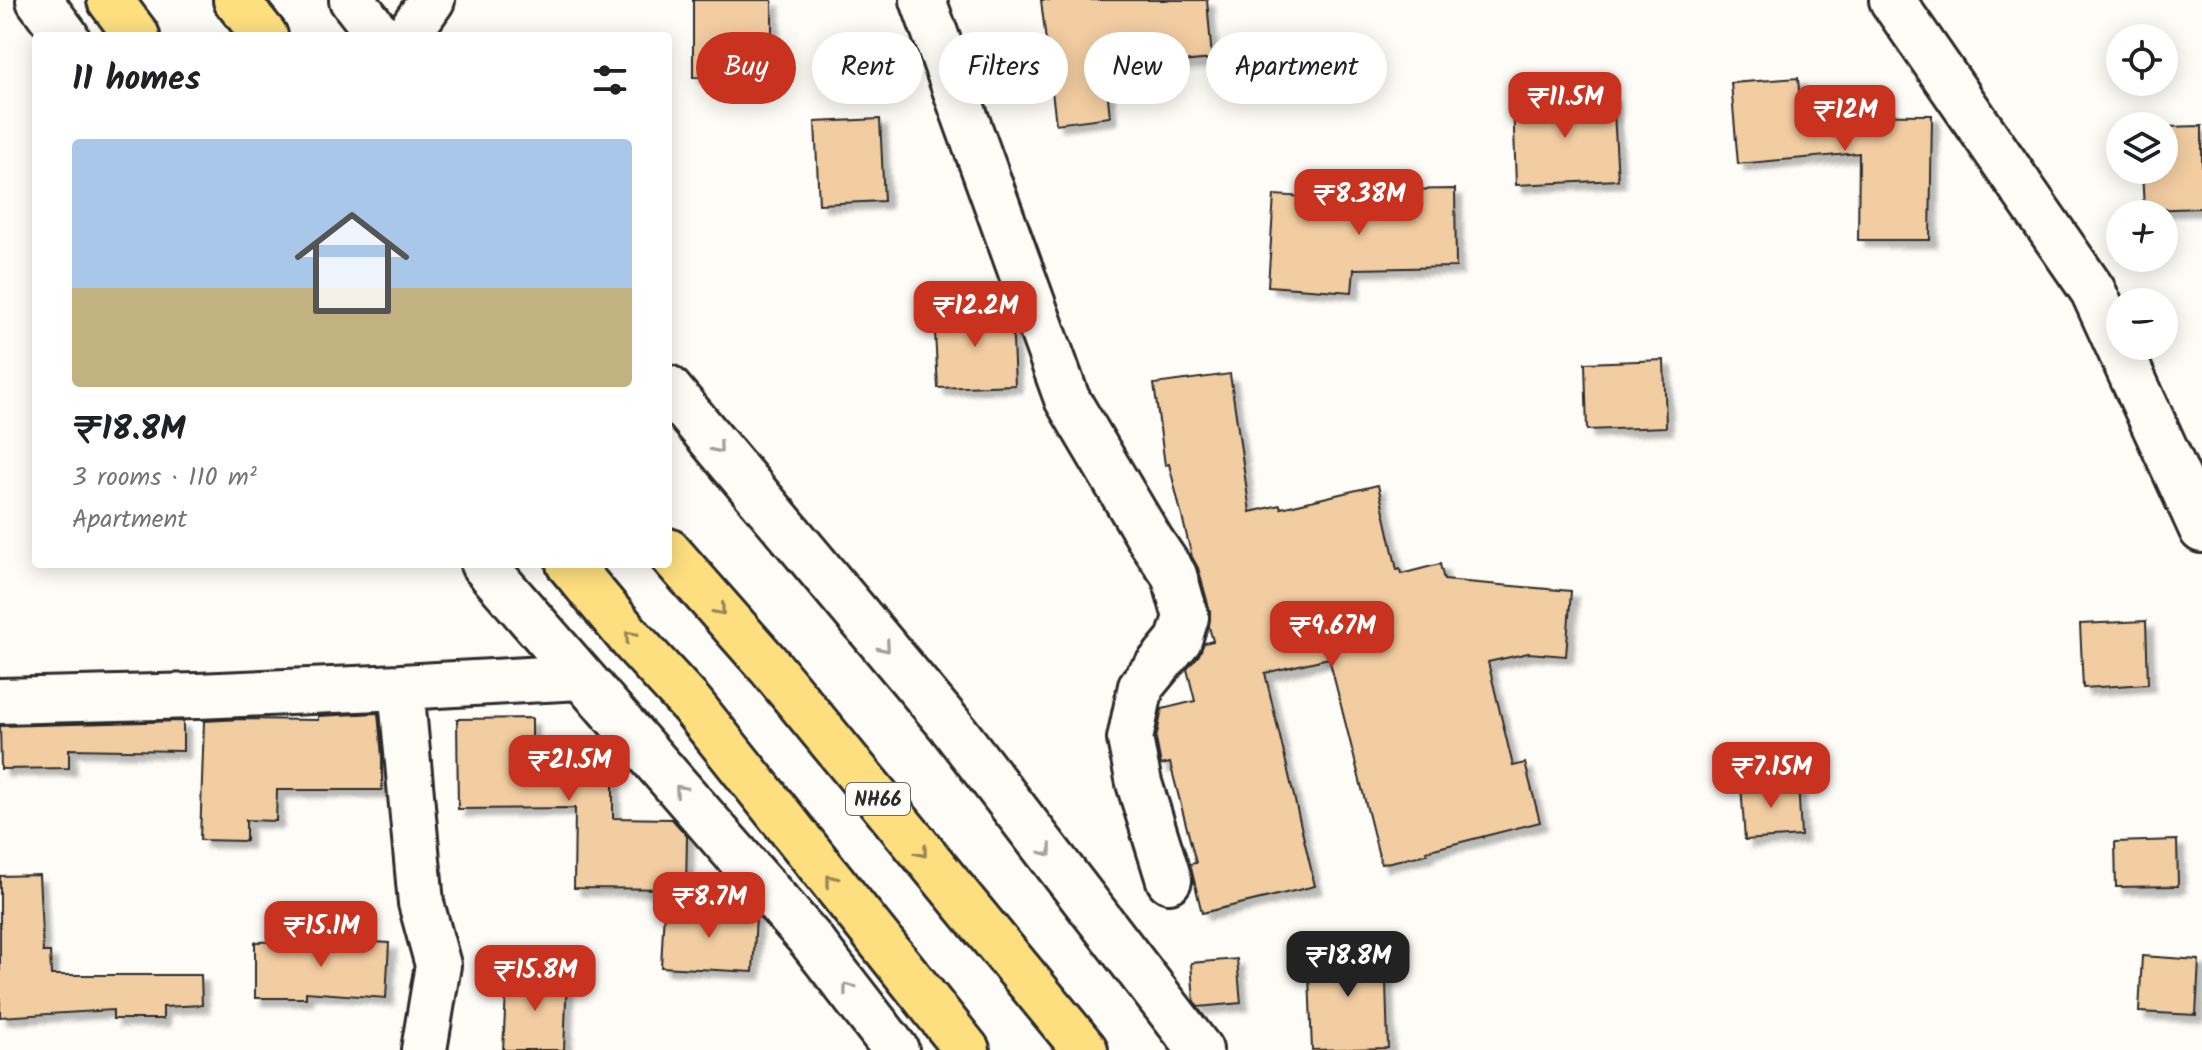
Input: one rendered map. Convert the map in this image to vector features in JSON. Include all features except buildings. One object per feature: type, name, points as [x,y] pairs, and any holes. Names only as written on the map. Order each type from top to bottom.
[{"type":"highway","points":[[110,0],[134,32]]},
{"type":"highway","points":[[236,0],[262,32]]},
{"type":"highway","name":"NH66","points":[[672,556],[771,668],[1085,1050]]},
{"type":"highway","points":[[572,568],[692,705],[967,1050]]},
{"type":"street","points":[[39,0],[63,32]]},
{"type":"street","points":[[352,0],[377,32]]},
{"type":"street","points":[[410,32],[432,0]]},
{"type":"street","points":[[923,0],[1067,399],[1174,575],[1186,617],[1179,640],[1141,686],[1130,739],[1139,783],[1169,880]]},
{"type":"street","points":[[1892,0],[2093,291],[2202,530]]},
{"type":"street","points":[[672,393],[951,726],[1200,1050]]},
{"type":"street","points":[[486,568],[810,939],[896,1050]]},
{"type":"street","points":[[0,701],[182,697],[581,677]]},
{"type":"street","points":[[401,687],[421,903],[438,965],[424,1050]]}]
